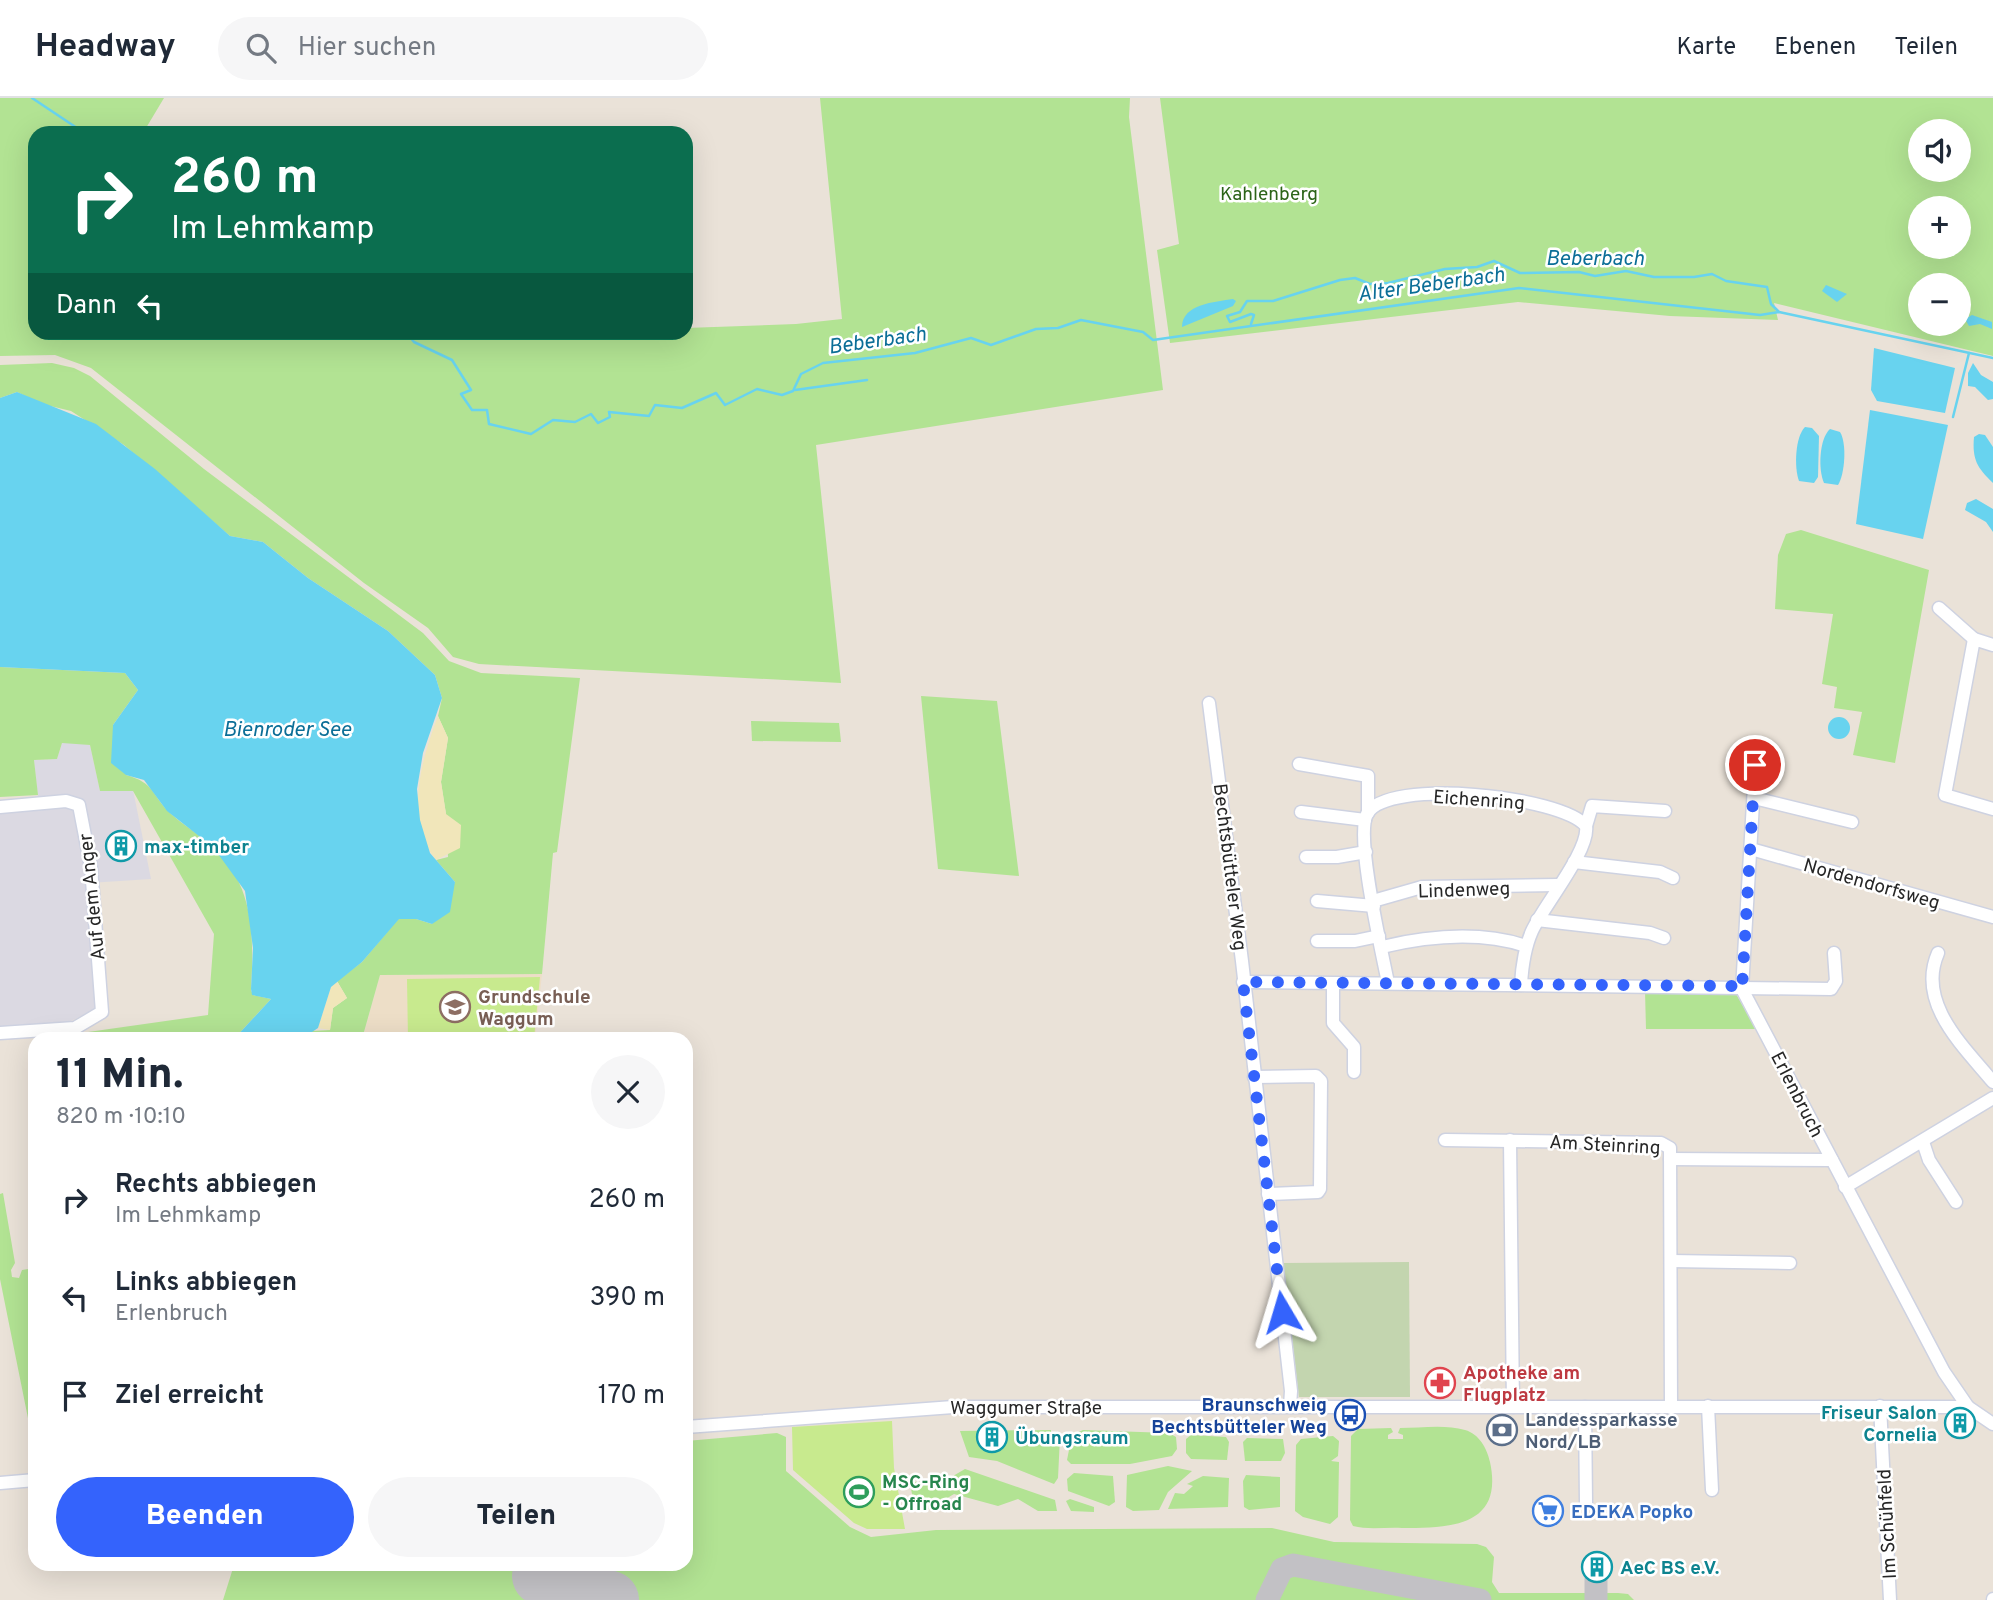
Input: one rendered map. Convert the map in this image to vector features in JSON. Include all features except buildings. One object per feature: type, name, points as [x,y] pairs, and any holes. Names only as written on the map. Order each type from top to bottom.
[{"type":"street","points":[[1938,608],[1973,639],[1993,645]]},
{"type":"street","points":[[1973,639],[1945,795],[1993,809]]},
{"type":"street","name":"Bechtsbütteler Weg","points":[[1209,703],[1291,1391],[1290,1406]]},
{"type":"street","points":[[1742,989],[1756,752]]},
{"type":"street","points":[[1299,764],[1368,776],[1366,852],[1388,983]]},
{"type":"street","name":"Eichenring","points":[[1366,817],[1378,804],[1400,797],[1474,796],[1551,807],[1570,814],[1586,826]]},
{"type":"street","points":[[1754,798],[1852,822]]},
{"type":"street","name":"Auf dem Anger","points":[[0,807],[66,801],[74,802],[81,812],[91,867],[102,1012],[75,1028],[59,1032]]},
{"type":"street","points":[[1521,985],[1526,946],[1557,885],[1584,845],[1592,806],[1665,811]]},
{"type":"street","points":[[1301,812],[1366,817]]},
{"type":"street","name":"Nordendorfsweg","points":[[1751,849],[1993,917]]},
{"type":"street","points":[[1306,857],[1337,857],[1366,852]]},
{"type":"street","points":[[1574,862],[1660,872],[1673,878]]},
{"type":"street","name":"Lindenweg","points":[[1373,903],[1422,887],[1557,885]]},
{"type":"street","points":[[1317,901],[1373,903]]},
{"type":"street","points":[[1537,920],[1650,933],[1664,938]]},
{"type":"street","points":[[1317,941],[1486,937],[1526,946]]},
{"type":"street","points":[[1243,982],[1831,989],[1836,981],[1834,953]]},
{"type":"street","points":[[1938,953],[1933,981],[1942,1017],[1993,1082]]},
{"type":"street","points":[[1333,984],[1333,1023],[1354,1047],[1354,1072]]},
{"type":"street","name":"Erlenbruch","points":[[1742,989],[1955,1393],[1968,1407]]},
{"type":"street","points":[[0,1033],[28,1034]]},
{"type":"street","points":[[1254,1077],[1316,1076],[1321,1081],[1320,1189],[1318,1192],[1268,1194]]},
{"type":"street","points":[[1845,1186],[1993,1098]]},
{"type":"street","name":"Am Steinring","points":[[1445,1140],[1661,1143],[1670,1148],[1671,1408]]},
{"type":"street","points":[[1510,1140],[1513,1407]]},
{"type":"street","points":[[1923,1142],[1929,1160],[1956,1202]]},
{"type":"street","points":[[1670,1159],[1832,1160]]},
{"type":"street","points":[[1671,1261],[1790,1263]]},
{"type":"street","points":[[1709,1406],[1712,1490]]},
{"type":"street","name":"Im Schühfeld","points":[[1880,1406],[1889,1600]]},
{"type":"street","points":[[1585,1407],[1586,1503]]},
{"type":"street","points":[[1968,1407],[1993,1424]]},
{"type":"street","name":"Waggumer Straße","points":[[693,1426],[923,1408],[1968,1407]]},
{"type":"street","points":[[0,1483],[28,1481]]},
{"type":"shaded area","points":[[62,743],[90,745],[100,791],[133,790],[151,879],[89,883],[97,1008],[67,1023],[0,1027],[0,810],[39,807],[34,760],[57,759]]},
{"type":"shaded area","name":"Grundschule Waggum","points":[[542,974],[536,1032],[364,1032],[380,975]]},
{"type":"green space","points":[[0,98],[164,98],[147,126],[28,126],[28,340],[693,340],[693,328],[796,324],[842,319],[820,98],[1130,98],[1129,117],[1163,390],[816,445],[841,683],[479,664],[453,657],[428,628],[364,583],[91,368],[55,355],[0,356]]},
{"type":"green space","name":"Kahlenberg","points":[[1160,98],[1993,98],[1993,356],[1910,336],[1971,336],[1971,273],[1908,273],[1908,335],[1774,303],[1778,320],[1670,316],[1518,302],[1170,343],[1157,250],[1179,244]]},
{"type":"green space","points":[[52,363],[74,368],[90,376],[204,469],[423,633],[449,661],[481,673],[580,678],[557,852],[553,853],[542,974],[380,975],[364,1032],[312,1032],[330,1030],[333,1008],[347,998],[337,981],[362,962],[399,918],[432,924],[455,882],[436,860],[448,857],[441,782],[448,738],[438,716],[442,698],[435,675],[388,631],[308,578],[263,542],[230,536],[124,445],[71,411],[42,404],[17,392],[0,398],[0,365]]},
{"type":"green space","points":[[1801,530],[1929,570],[1895,763],[1853,755],[1862,712],[1834,708],[1837,687],[1822,684],[1833,614],[1775,609],[1778,555],[1786,534]]},
{"type":"green space","points":[[0,667],[125,673],[138,690],[113,725],[126,775],[148,785],[169,812],[201,836],[225,860],[244,894],[249,912],[251,990],[253,995],[271,999],[240,1032],[88,1032],[208,1015],[214,934],[133,791],[100,791],[90,745],[62,743],[57,759],[34,760],[38,795],[0,797]]},
{"type":"green space","points":[[921,696],[997,701],[1019,876],[938,869]]},
{"type":"green space","points":[[751,721],[839,723],[841,742],[752,741]]},
{"type":"green space","name":"Grundschule Waggum","points":[[540,977],[535,1032],[408,1032],[407,979]]},
{"type":"green space","points":[[1645,991],[1735,992],[1756,1029],[1646,1029]]},
{"type":"green space","points":[[3,1193],[15,1263],[11,1270],[12,1277],[19,1278],[22,1270],[28,1269],[28,1418],[0,1279],[0,1194]]},
{"type":"green space","points":[[1409,1262],[1410,1397],[1299,1397],[1283,1263]]},
{"type":"green space","name":"MSC-Ring - Offroad","points":[[892,1421],[894,1468],[905,1529],[867,1529],[854,1523],[793,1470],[792,1427]]},
{"type":"green space","points":[[1432,1427],[1465,1430],[1478,1438],[1489,1457],[1492,1483],[1489,1500],[1481,1511],[1469,1519],[1438,1527],[1353,1526],[1350,1520],[1351,1436],[1358,1429],[1391,1428],[1393,1432],[1388,1435],[1388,1439],[1403,1439],[1403,1435],[1398,1433],[1400,1428]]},
{"type":"green space","points":[[1051,1430],[1051,1436],[1060,1437],[1058,1478],[1054,1484],[997,1461],[969,1457],[960,1431]]},
{"type":"green space","points":[[1083,1430],[1169,1433],[1176,1437],[1177,1449],[1172,1456],[1130,1464],[1071,1464],[1067,1460],[1072,1435]]},
{"type":"green space","points":[[777,1433],[786,1437],[786,1471],[850,1527],[871,1537],[936,1530],[1272,1528],[1334,1542],[1477,1544],[1486,1547],[1494,1557],[1492,1582],[1499,1593],[1618,1593],[1628,1594],[1634,1600],[223,1600],[232,1571],[693,1571],[693,1440]]},
{"type":"green space","points":[[1191,1435],[1226,1437],[1229,1442],[1227,1460],[1191,1459],[1186,1453],[1186,1439]]},
{"type":"green space","points":[[1333,1436],[1339,1441],[1338,1456],[1331,1461],[1339,1462],[1338,1517],[1330,1524],[1303,1517],[1295,1511],[1296,1445],[1301,1439]]},
{"type":"green space","points":[[1247,1438],[1283,1439],[1285,1453],[1281,1461],[1245,1461],[1243,1442]]},
{"type":"green space","points":[[1168,1466],[1192,1471],[1168,1492],[1159,1510],[1133,1511],[1126,1507],[1127,1475]]},
{"type":"green space","points":[[965,1469],[1055,1500],[1057,1511],[1038,1511],[1018,1499],[998,1506],[954,1494],[929,1509],[918,1504],[914,1498],[911,1486],[915,1482],[941,1483]]},
{"type":"green space","points":[[1074,1473],[1113,1476],[1115,1502],[1109,1506],[1068,1491],[1067,1479]]},
{"type":"green space","points":[[1246,1475],[1280,1477],[1280,1507],[1249,1510],[1244,1507],[1243,1481]]},
{"type":"green space","points":[[1203,1476],[1229,1478],[1228,1507],[1168,1509],[1175,1493],[1184,1494],[1193,1486],[1187,1484]]},
{"type":"green space","points":[[1070,1499],[1094,1507],[1094,1512],[1071,1511],[1066,1501]]},
{"type":"sand","points":[[438,716],[448,738],[441,782],[446,814],[461,825],[460,848],[436,860],[420,827],[418,808],[422,769]]},
{"type":"sand","points":[[337,981],[347,998],[333,1008],[330,1030],[318,1028],[331,987]]},
{"type":"water","points":[[1826,285],[1847,294],[1837,302],[1822,291]]},
{"type":"water","points":[[1233,299],[1236,301],[1233,306],[1182,327],[1183,319],[1193,309]]},
{"type":"water","points":[[1971,316],[1992,322],[1992,329],[1980,324],[1971,326]]},
{"type":"water","points":[[1874,348],[1955,368],[1945,413],[1877,401],[1871,390]]},
{"type":"water","points":[[1973,363],[1981,375],[1993,382],[1993,399],[1988,400],[1975,387],[1968,386],[1968,373]]},
{"type":"water","name":"Bienroder See","points":[[17,392],[96,424],[155,469],[230,536],[263,542],[308,578],[388,631],[435,675],[442,698],[423,753],[417,789],[420,820],[430,853],[455,882],[450,912],[432,924],[416,919],[399,919],[362,962],[331,987],[318,1028],[312,1032],[240,1032],[271,999],[252,995],[253,948],[245,891],[213,847],[167,811],[144,780],[126,775],[111,763],[113,725],[138,690],[125,673],[0,667],[0,398]]},
{"type":"water","points":[[1870,410],[1948,425],[1923,539],[1856,524]]},
{"type":"water","points":[[1805,427],[1812,428],[1819,436],[1818,477],[1814,483],[1799,481],[1797,475],[1797,445]]},
{"type":"water","points":[[1830,429],[1840,432],[1844,443],[1844,466],[1838,485],[1824,483],[1821,470],[1822,447]]},
{"type":"water","points":[[1985,435],[1993,447],[1993,483],[1979,468],[1975,457],[1974,437]]},
{"type":"water","points":[[1976,499],[1993,509],[1993,532],[1986,522],[1965,510],[1967,503]]},
{"type":"water","points":[[1839,717],[1847,720],[1850,728],[1847,736],[1839,739],[1831,736],[1828,728],[1831,720]]},
{"type":"waterway","name":"Beberbach","points":[[32,98],[74,126]]},
{"type":"waterway","name":"Beberbach","points":[[1251,324],[1254,315],[1230,322],[1227,316],[1240,312],[1247,301],[1273,301],[1340,280],[1355,278],[1370,284],[1388,283],[1445,269],[1477,267],[1494,261],[1520,273],[1579,272],[1595,276],[1626,271],[1654,277],[1712,274],[1726,281],[1767,287],[1771,304],[1779,312],[1993,358]]},
{"type":"waterway","name":"Beberbach","points":[[412,340],[452,360],[471,390],[461,394],[472,410],[487,410],[489,424],[531,434],[553,420],[575,422],[591,414],[598,423],[610,417],[609,412],[649,416],[655,405],[682,408],[716,393],[725,405],[757,389],[782,395],[793,391],[801,374],[823,363],[915,353],[971,338],[991,345],[1036,329],[1058,328],[1081,320],[1143,332],[1153,340],[1519,288],[1760,315],[1779,312]]},
{"type":"waterway","points":[[1953,417],[1969,353]]},
{"type":"waterway","points":[[795,390],[867,380]]},
{"type":"taxiway","points":[[1267,1600],[1282,1569],[1293,1565],[1480,1600]]},
{"type":"taxiway","points":[[1596,1580],[1596,1600]]},
{"type":"runway","points":[[541,1576],[610,1600]]},
{"type":"place","name":"max-timber","points":[[121,846]]},
{"type":"place","name":"Grundschule Waggum","points":[[455,1007]]},
{"type":"place","name":"Apotheke am Flugplatz","points":[[1440,1383]]},
{"type":"place","name":"Braunschweig Bechtsbütteler Weg","points":[[1350,1415]]},
{"type":"place","name":"Friseur Salon Cornelia","points":[[1960,1423]]},
{"type":"place","name":"Landessparkasse Nord/LB","points":[[1502,1430]]},
{"type":"place","name":"Übungsraum","points":[[992,1437]]},
{"type":"place","name":"MSC-Ring - Offroad","points":[[859,1492]]},
{"type":"place","name":"EDEKA Popko","points":[[1548,1511]]},
{"type":"place","name":"AeC BS e.V.","points":[[1597,1567]]},
{"type":"route","points":[[1282,1312],[1243,982],[1737,986],[1742,989],[1755,765]]},
{"type":"water label","name":"Alter Beberbach","points":[[1431,284]]}]
